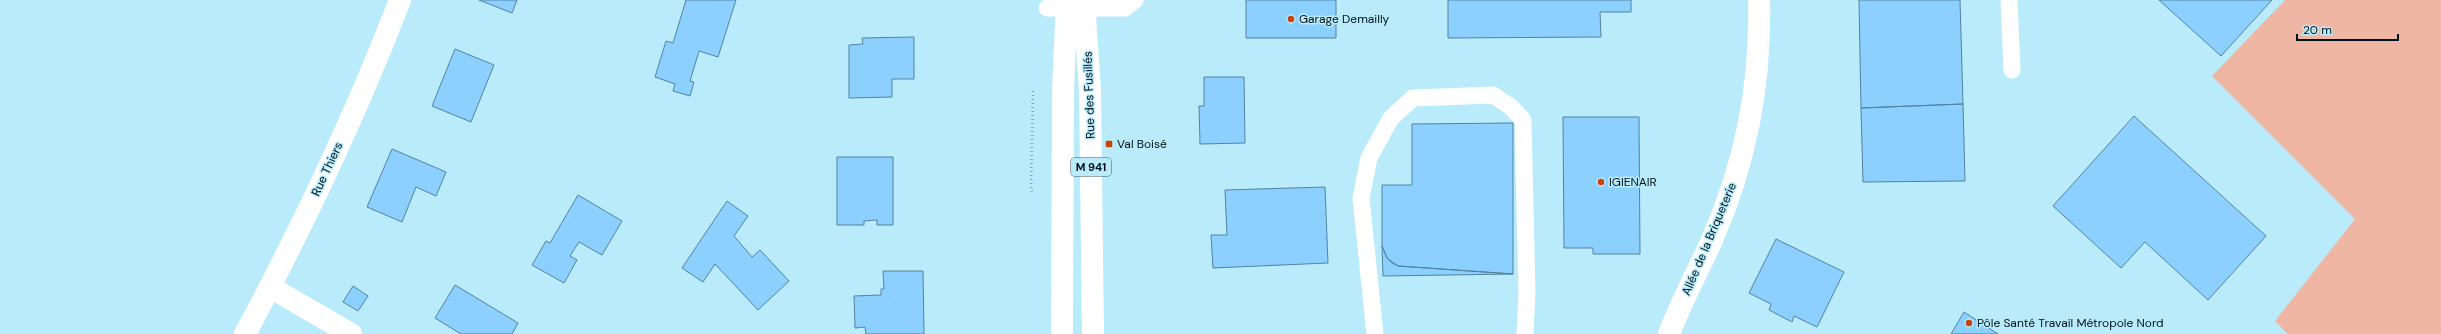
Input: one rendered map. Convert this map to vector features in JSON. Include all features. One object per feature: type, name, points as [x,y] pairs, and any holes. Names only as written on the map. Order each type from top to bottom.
[{"type":"street","name":"Rue Thiers","points":[[245,334],[270,287],[371,76],[400,0]]},
{"type":"street","name":"Allée de la Briqueterie","points":[[1668,334],[1712,239],[1732,188],[1748,137],[1756,82],[1759,0]]},
{"type":"street","name":"Rue des Fusillés","points":[[1062,334],[1062,177],[1070,5]]},
{"type":"street","name":"Rue des Fusillés","points":[[1070,5],[1090,91],[1093,334]]},
{"type":"street","points":[[270,287],[351,334]]},
{"type":"lane","points":[[1070,5],[1125,8],[1135,0]]},
{"type":"lane","points":[[2009,0],[2012,70]]},
{"type":"lane","points":[[1375,334],[1361,198],[1369,158],[1391,118],[1413,98],[1493,95],[1524,120],[1527,293],[1525,334]]},
{"type":"shaded area","points":[[2285,0],[2441,0],[2441,334],[2288,334],[2275,321],[2355,219],[2212,76]]},
{"type":"building","points":[[479,0],[517,0],[512,13]]},
{"type":"building","points":[[686,0],[736,0],[718,57],[699,51],[690,81],[694,82],[690,96],[673,91],[675,84],[655,77],[666,41],[673,43]]},
{"type":"building","name":"Garage Demailly","points":[[1246,0],[1336,0],[1336,38],[1246,38]]},
{"type":"building","points":[[1448,0],[1631,0],[1631,12],[1600,12],[1601,37],[1448,38]]},
{"type":"building","points":[[1859,0],[1960,0],[1963,104],[1861,108]]},
{"type":"building","points":[[2159,0],[2272,0],[2221,56]]},
{"type":"building","points":[[914,37],[914,79],[892,79],[892,97],[849,98],[849,45],[863,44],[862,38]]},
{"type":"building","points":[[455,49],[494,65],[471,122],[432,106]]},
{"type":"building","points":[[1204,77],[1244,77],[1245,143],[1200,144],[1199,106],[1204,106]]},
{"type":"building","points":[[1963,104],[1965,181],[1863,182],[1861,108]]},
{"type":"building","points":[[2134,116],[2266,236],[2208,300],[2145,242],[2121,268],[2053,206]]},
{"type":"building","name":"IGIENAIR","points":[[1563,117],[1639,117],[1640,254],[1593,254],[1593,248],[1564,248]]},
{"type":"building","points":[[1513,123],[1513,274],[1398,266],[1392,263],[1387,258],[1382,246],[1382,185],[1412,185],[1412,124]]},
{"type":"building","points":[[392,149],[446,172],[436,196],[416,187],[402,222],[367,207]]},
{"type":"building","points":[[837,157],[893,157],[893,225],[877,225],[877,220],[864,221],[864,225],[837,225]]},
{"type":"building","points":[[1325,187],[1328,263],[1213,268],[1211,235],[1227,235],[1225,190]]},
{"type":"building","points":[[578,195],[622,221],[602,255],[579,242],[570,256],[577,260],[564,283],[532,265],[546,241],[550,243]]},
{"type":"building","points":[[727,201],[748,216],[734,236],[752,257],[760,250],[789,281],[758,310],[715,264],[703,282],[682,268]]},
{"type":"building","points":[[1776,239],[1844,272],[1817,327],[1794,316],[1792,322],[1769,310],[1771,304],[1749,293]]},
{"type":"building","points":[[1382,246],[1387,258],[1398,266],[1513,274],[1383,276]]},
{"type":"building","points":[[883,271],[923,271],[924,334],[866,334],[865,327],[855,328],[854,296],[881,295],[881,289],[884,289]]},
{"type":"building","points":[[455,285],[518,323],[512,334],[461,334],[435,318]]},
{"type":"building","points":[[353,286],[368,296],[358,311],[343,302]]},
{"type":"building","name":"Pôle Santé Travail Métropole Nord","points":[[1964,312],[1998,334],[1951,334]]},
{"type":"place","name":"Garage Demailly","points":[[1291,19]]},
{"type":"place","name":"Val Boisé","points":[[1109,144]]},
{"type":"place","name":"IGIENAIR","points":[[1601,182]]},
{"type":"place","name":"Pôle Santé Travail Métropole Nord","points":[[1969,323]]}]
